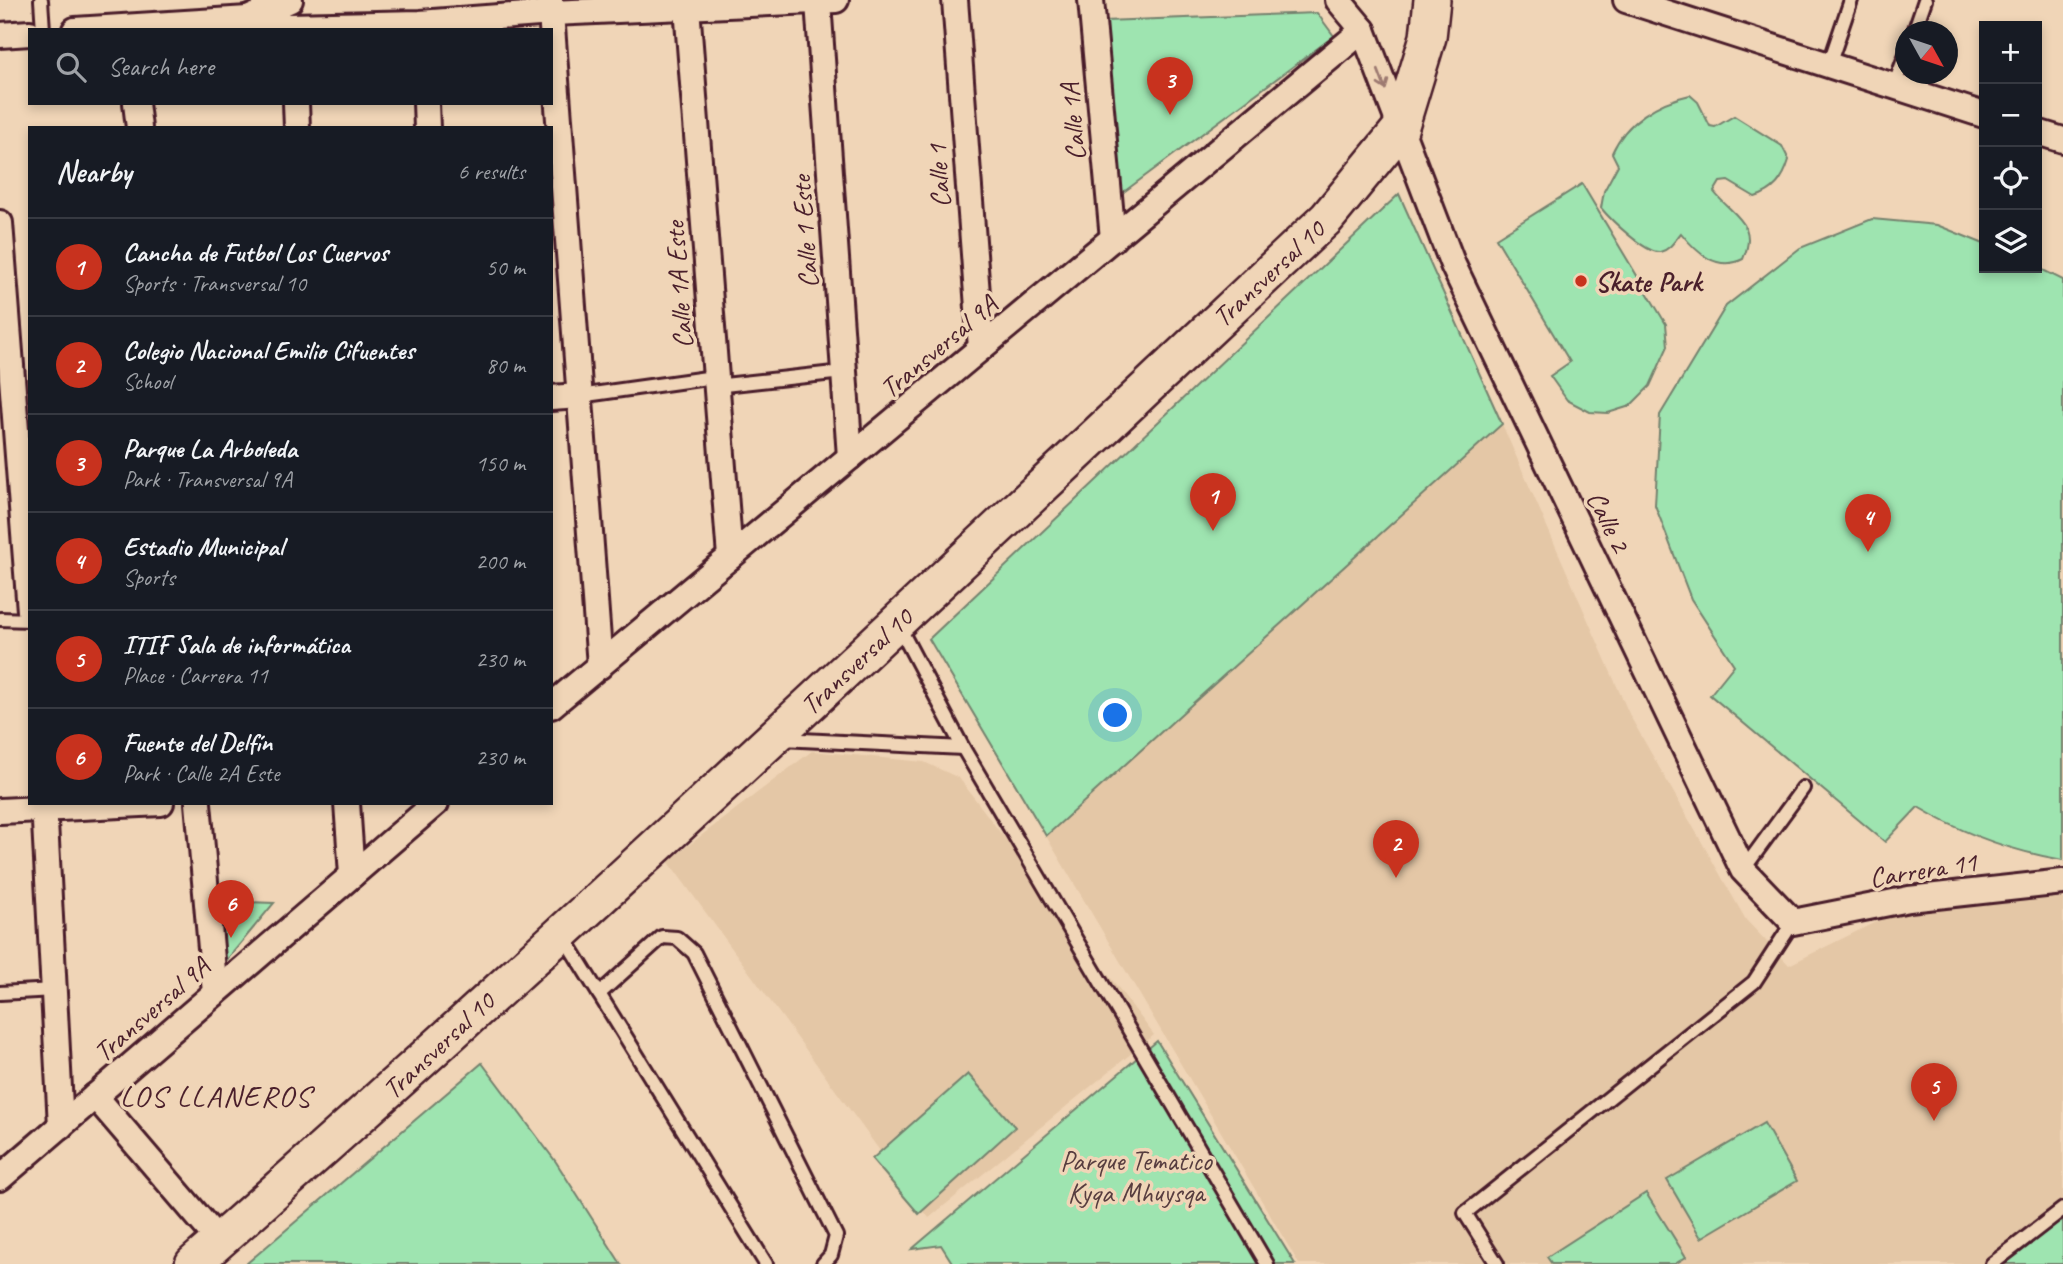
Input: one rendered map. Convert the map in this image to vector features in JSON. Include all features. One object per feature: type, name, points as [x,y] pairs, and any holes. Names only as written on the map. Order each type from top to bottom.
[{"type":"main road","name":"Transversal 10","points":[[193,1264],[344,1133],[774,738],[1326,218],[1400,129],[1428,37],[1432,0]]},
{"type":"street","points":[[248,19],[287,0],[290,28]]},
{"type":"street","name":"Calle 1","points":[[955,0],[981,348]]},
{"type":"street","name":"Calle 1A","points":[[1091,0],[1113,239]]},
{"type":"street","name":"Calle 2","points":[[1338,0],[1363,30],[1453,265],[1743,870],[1793,922]]},
{"type":"street","points":[[1626,0],[1979,113]]},
{"type":"street","points":[[130,28],[248,19],[290,28],[420,27],[551,7],[687,7],[827,1]]},
{"type":"street","name":"Calle 1 Este","points":[[827,1],[843,372],[850,457]]},
{"type":"street","points":[[551,7],[553,28]]},
{"type":"street","name":"Calle 1A Este","points":[[687,7],[730,557]]},
{"type":"street","name":"Transversal 9A","points":[[553,704],[1363,30]]},
{"type":"street","points":[[0,35],[28,33]]},
{"type":"street","points":[[553,35],[600,666]]},
{"type":"street","points":[[136,105],[139,126]]},
{"type":"street","points":[[296,105],[297,126]]},
{"type":"street","points":[[426,105],[427,126]]},
{"type":"street","points":[[2042,134],[2063,140]]},
{"type":"street","points":[[0,223],[28,587]]},
{"type":"street","points":[[553,398],[579,396]]},
{"type":"street","points":[[0,811],[84,805]]},
{"type":"street","points":[[198,805],[215,993]]},
{"type":"street","points":[[347,805],[352,875]]},
{"type":"street","name":"Transversal 9A","points":[[0,1178],[434,805]]},
{"type":"street","points":[[45,806],[61,1126]]},
{"type":"street","name":"Carrera 11","points":[[1793,922],[1909,899],[2063,882]]},
{"type":"street","points":[[95,1096],[219,1241]]},
{"type":"lane","points":[[41,0],[43,28]]},
{"type":"lane","points":[[1829,65],[1851,0]]},
{"type":"lane","points":[[1918,21],[1925,0]]},
{"type":"lane","points":[[579,396],[715,381],[843,372]]},
{"type":"lane","points":[[0,619],[28,620]]},
{"type":"lane","points":[[897,623],[963,748],[1267,1264]]},
{"type":"lane","points":[[774,738],[963,748]]},
{"type":"lane","points":[[1743,870],[1803,788]]},
{"type":"lane","points":[[1497,1264],[1465,1213],[1754,982],[1793,922]]},
{"type":"lane","points":[[561,933],[766,1264]]},
{"type":"lane","points":[[599,994],[662,937],[677,938],[694,953],[836,1236],[831,1255],[823,1264]]},
{"type":"lane","points":[[0,993],[54,990]]},
{"type":"lane","points":[[1992,1264],[2063,1209]]},
{"type":"shaded area","points":[[1502,424],[1630,716],[1746,920],[1789,965],[1910,905],[2063,888],[2063,1213],[1992,1264],[1299,1264],[1046,836]]},
{"type":"shaded area","points":[[812,751],[924,762],[959,778],[1154,1035],[929,1218],[668,861]]},
{"type":"green space","points":[[1317,13],[1334,36],[1121,194],[1104,21]]},
{"type":"green space","points":[[1690,95],[1698,102],[1710,126],[1715,127],[1734,116],[1782,146],[1789,160],[1777,184],[1762,195],[1755,197],[1728,181],[1720,182],[1714,192],[1742,221],[1746,229],[1747,247],[1743,259],[1734,262],[1716,262],[1708,258],[1681,233],[1667,249],[1660,252],[1646,248],[1601,208],[1604,191],[1618,165],[1612,153],[1626,131],[1655,108]]},
{"type":"green space","name":"Skate Park","points":[[1582,184],[1666,324],[1668,346],[1650,386],[1630,406],[1608,413],[1590,412],[1567,400],[1550,376],[1570,362],[1496,238]]},
{"type":"green space","points":[[1399,194],[1502,424],[1046,836],[929,639]]},
{"type":"green space","points":[[1872,219],[1937,225],[1979,242],[1979,273],[2042,273],[2042,270],[2063,280],[2063,860],[1988,840],[1918,807],[1885,842],[1710,695],[1734,665],[1691,599],[1655,505],[1660,415],[1726,306],[1800,248]]},
{"type":"green space","points":[[217,901],[274,903],[216,973]]},
{"type":"green space","name":"Parque Tematico Kyqa Mhuysqa","points":[[1157,1041],[1295,1264],[953,1264],[941,1245],[912,1249]]},
{"type":"green space","points":[[482,1063],[556,1162],[621,1264],[246,1264]]},
{"type":"green space","points":[[968,1074],[1015,1127],[919,1214],[872,1159]]},
{"type":"green space","points":[[1764,1123],[1797,1181],[1701,1238],[1667,1180]]},
{"type":"green space","points":[[1646,1193],[1686,1257],[1675,1264],[1552,1264],[1547,1257]]},
{"type":"green space","points":[[2063,1213],[2063,1264],[1992,1264]]},
{"type":"place","name":"Parque La Arboleda","points":[[1170,115]]},
{"type":"place","name":"Skate Park","points":[[1581,281]]},
{"type":"place","name":"Cancha de Futbol Los Cuervos","points":[[1213,531]]},
{"type":"place","name":"Estadio Municipal","points":[[1868,552]]},
{"type":"place","name":"Colegio Nacional Emilio Cifuentes","points":[[1396,878]]},
{"type":"place","name":"Fuente del Delfín","points":[[231,938]]},
{"type":"place","name":"ITIF Sala de informática","points":[[1934,1121]]},
{"type":"district","name":"LOS LLANEROS","points":[[216,1096]]}]
